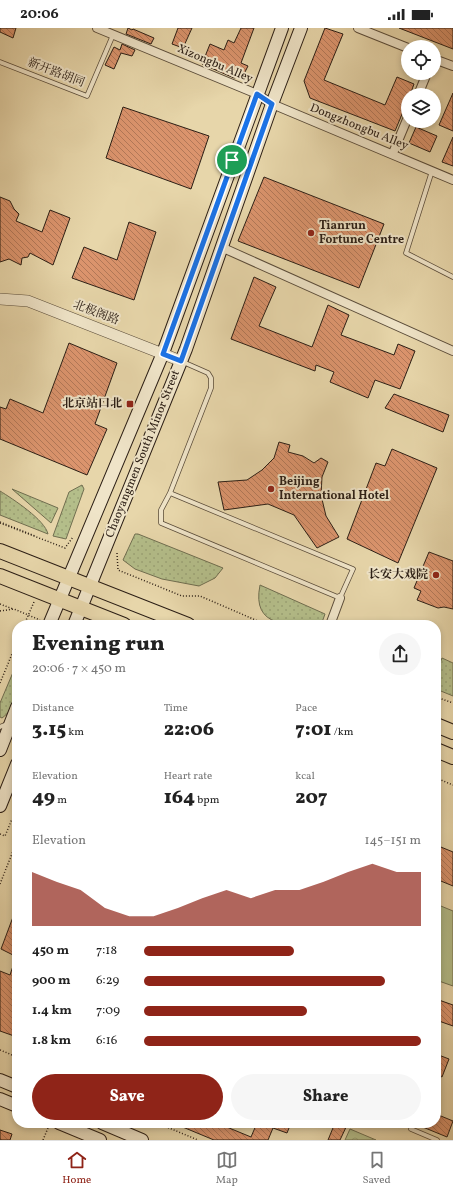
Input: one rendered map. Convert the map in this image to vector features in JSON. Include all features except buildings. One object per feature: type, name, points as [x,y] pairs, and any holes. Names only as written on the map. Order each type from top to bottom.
[{"type":"highway","points":[[0,551],[175,620]]},
{"type":"highway","points":[[0,576],[111,620]]},
{"type":"highway","points":[[441,727],[453,732]]},
{"type":"highway","points":[[441,752],[453,757]]},
{"type":"main road","name":"Chaoyangmen South Minor Street","points":[[52,620],[163,354],[282,28]]},
{"type":"main road","name":"Chaoyangmen South Minor Street","points":[[76,620],[181,361],[300,28]]},
{"type":"main road","points":[[0,750],[11,722]]},
{"type":"main road","points":[[0,806],[12,776]]},
{"type":"main road","points":[[0,1080],[12,1085]]},
{"type":"main road","points":[[0,1099],[12,1104]]},
{"type":"main road","points":[[71,1128],[100,1140]]},
{"type":"main road","points":[[115,1128],[142,1140]]},
{"type":"street","name":"Xizongbu Alley","points":[[97,28],[257,94]]},
{"type":"street","points":[[363,29],[401,45]]},
{"type":"street","points":[[441,62],[453,66]]},
{"type":"street","name":"Dongzhongbu Alley","points":[[257,94],[272,104],[393,153],[453,180]]},
{"type":"street","points":[[393,153],[403,128]]},
{"type":"street","points":[[221,248],[453,351]]},
{"type":"street","name":"北极阁路","points":[[0,299],[28,301],[181,361]]},
{"type":"street","points":[[332,620],[340,598]]},
{"type":"lane","name":"新开路胡同","points":[[0,62],[87,96],[113,35]]},
{"type":"lane","points":[[432,171],[406,253],[453,277]]},
{"type":"lane","points":[[170,493],[352,569],[340,598],[161,523],[161,510],[170,493],[211,388],[211,378],[208,373],[181,361]]},
{"type":"lane","points":[[0,727],[11,722]]},
{"type":"lane","points":[[411,1129],[437,1140]]},
{"type":"path","points":[[0,522],[65,548],[73,538]]},
{"type":"path","points":[[117,553],[118,570],[182,596],[200,596],[255,620]]},
{"type":"path","points":[[0,604],[40,620]]},
{"type":"path","points":[[0,611],[14,609]]},
{"type":"path","points":[[0,683],[12,654]]},
{"type":"path","points":[[441,699],[453,703]]},
{"type":"path","points":[[441,780],[453,785]]},
{"type":"path","points":[[0,834],[5,836],[12,819]]},
{"type":"path","points":[[0,884],[12,854]]},
{"type":"path","points":[[0,1050],[12,1054]]},
{"type":"path","points":[[43,1140],[48,1128]]},
{"type":"path","points":[[169,1128],[198,1140]]},
{"type":"green space","points":[[82,485],[84,489],[66,539],[53,536],[69,492]]},
{"type":"green space","points":[[12,489],[58,508],[51,523]]},
{"type":"green space","points":[[0,491],[35,516],[46,528],[48,534],[0,515]]},
{"type":"green space","points":[[135,534],[223,568],[215,578],[199,586],[162,579],[135,569],[123,560]]},
{"type":"green space","points":[[260,585],[325,614],[323,620],[272,620],[267,617],[261,610],[259,599]]},
{"type":"green space","points":[[442,658],[453,663],[453,696],[441,691]]},
{"type":"green space","points":[[12,675],[12,705],[2,718],[0,717],[0,703]]},
{"type":"green space","points":[[441,906],[453,911],[453,986],[441,982]]},
{"type":"green space","points":[[350,1129],[376,1140],[345,1140]]},
{"type":"place","name":"Tianrun Fortune Centre","points":[[311,233]]},
{"type":"place","name":"北京站口北","points":[[130,404]]},
{"type":"place","name":"Beijing International Hotel","points":[[271,489]]},
{"type":"place","name":"长安大戏院","points":[[436,575]]},
{"type":"route","points":[[257,94],[272,104],[181,361],[163,354],[232,160],[257,94]]}]
